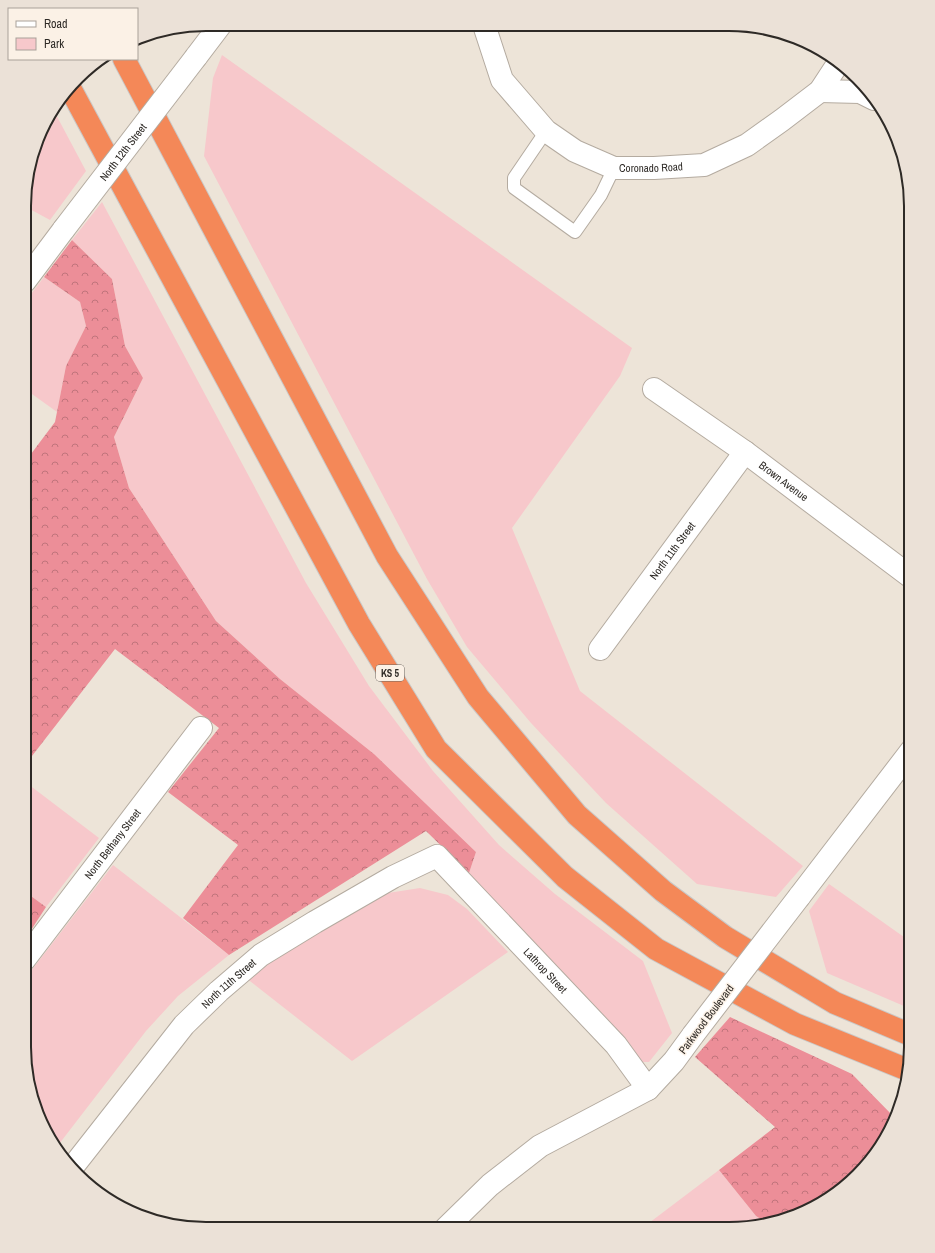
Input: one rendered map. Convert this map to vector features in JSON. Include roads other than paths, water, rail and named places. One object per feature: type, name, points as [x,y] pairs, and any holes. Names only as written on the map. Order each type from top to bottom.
[{"type":"highway","points":[[125,60],[387,556],[478,697],[577,815],[663,891],[725,937],[835,1003],[904,1032]]},
{"type":"highway","name":"KS 5","points":[[72,92],[359,624],[436,749],[565,876],[656,949],[795,1024],[903,1068]]},
{"type":"street","name":"North 12th Street","points":[[31,273],[215,31]]},
{"type":"street","name":"Coronado Road","points":[[486,31],[502,80],[546,130],[575,151],[614,168],[654,168],[704,165],[747,145],[782,120],[820,91],[836,67]]},
{"type":"street","points":[[820,91],[860,92],[864,94]]},
{"type":"street","name":"Brown Avenue","points":[[654,389],[745,452],[904,572]]},
{"type":"street","name":"North 11th Street","points":[[600,649],[745,452]]},
{"type":"street","name":"North Bethany Street","points":[[31,951],[201,728]]},
{"type":"street","name":"Parkwood Boulevard","points":[[452,1222],[490,1185],[540,1146],[648,1089],[674,1061],[904,760]]},
{"type":"street","name":"North 11th Street","points":[[75,1164],[184,1025],[219,991],[261,955],[393,877],[437,856]]},
{"type":"street","name":"Lathrop Street","points":[[437,856],[616,1045],[648,1089]]},
{"type":"lane","points":[[546,130],[514,178],[514,188],[575,232],[601,195],[614,168]]}]
